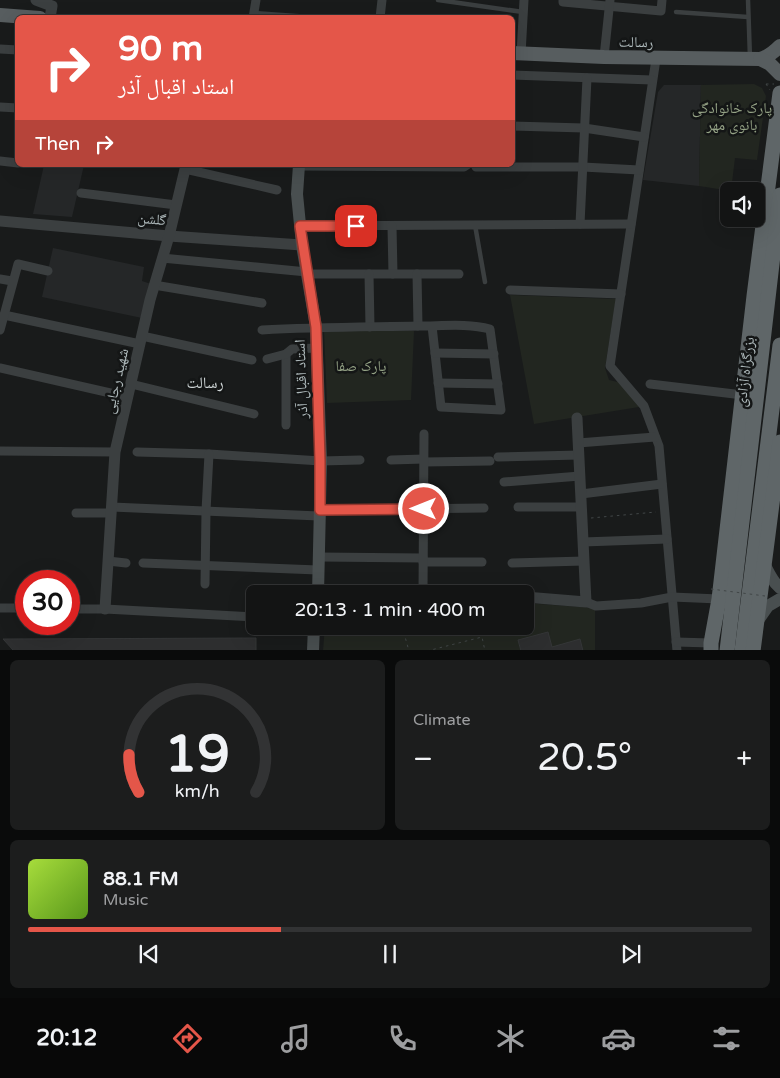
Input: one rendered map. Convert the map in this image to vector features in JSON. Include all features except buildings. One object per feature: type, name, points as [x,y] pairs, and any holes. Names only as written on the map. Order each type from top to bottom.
[{"type":"highway","name":"بزرگراه آزادی","points":[[711,647],[715,594],[743,395],[775,92]]},
{"type":"highway","name":"بزرگراه آزادی","points":[[727,650],[780,195]]},
{"type":"highway","name":"بزرگراه آزادی","points":[[742,650],[780,345]]},
{"type":"highway","points":[[753,650],[780,442]]},
{"type":"main road","points":[[0,15],[15,16]]},
{"type":"main road","points":[[755,59],[767,57],[780,46]]},
{"type":"main road","name":"رسالت","points":[[517,53],[604,57],[755,59]]},
{"type":"main road","points":[[755,59],[770,64],[780,74]]},
{"type":"main road","name":"استاد اقبال آذر","points":[[299,167],[297,194],[300,226],[316,327],[317,348],[320,461],[318,585]]},
{"type":"main road","points":[[764,562],[780,588]]},
{"type":"main road","points":[[756,624],[768,606],[780,599]]},
{"type":"main road","points":[[313,650],[314,635]]},
{"type":"street","points":[[38,0],[52,6],[50,15]]},
{"type":"street","points":[[253,15],[256,0]]},
{"type":"street","points":[[380,15],[382,0]]},
{"type":"street","points":[[517,53],[524,12],[524,0]]},
{"type":"street","points":[[563,0],[563,2],[609,3],[661,11],[662,0]]},
{"type":"street","points":[[604,57],[609,3]]},
{"type":"street","points":[[0,49],[15,50]]},
{"type":"street","points":[[656,58],[610,366],[644,406],[659,446],[676,646],[711,647]]},
{"type":"street","points":[[515,76],[652,80]]},
{"type":"street","points":[[580,224],[586,78]]},
{"type":"street","points":[[0,108],[15,108]]},
{"type":"street","points":[[515,126],[584,128],[644,137]]},
{"type":"street","points":[[0,161],[15,163]]},
{"type":"street","points":[[186,167],[277,190]]},
{"type":"street","name":"شهید رجایی","points":[[105,609],[115,452],[154,285],[169,236],[186,167]]},
{"type":"street","points":[[476,167],[583,167],[639,170]]},
{"type":"street","points":[[81,193],[176,205]]},
{"type":"street","name":"گلشن","points":[[0,221],[169,236],[302,245]]},
{"type":"street","points":[[300,226],[630,224]]},
{"type":"street","points":[[392,226],[393,274]]},
{"type":"street","points":[[162,258],[307,273],[459,274]]},
{"type":"street","points":[[0,329],[12,280],[18,264],[48,271]]},
{"type":"street","points":[[369,274],[370,327]]},
{"type":"street","points":[[417,274],[418,326]]},
{"type":"street","points":[[0,279],[12,280]]},
{"type":"street","points":[[154,285],[262,303]]},
{"type":"street","points":[[510,290],[621,294]]},
{"type":"street","points":[[4,315],[252,360]]},
{"type":"street","points":[[262,330],[316,327],[418,326],[432,326],[480,326],[490,329],[501,410],[441,407],[432,326]]},
{"type":"street","points":[[267,359],[286,354],[292,350],[317,348]]},
{"type":"street","points":[[286,354],[286,425]]},
{"type":"street","points":[[435,354],[494,354]]},
{"type":"street","points":[[0,368],[128,397]]},
{"type":"street","points":[[438,383],[498,384]]},
{"type":"street","points":[[131,384],[254,414]]},
{"type":"street","points":[[650,384],[743,395]]},
{"type":"street","points":[[577,418],[586,602]]},
{"type":"street","points":[[423,585],[424,434]]},
{"type":"street","points":[[578,443],[655,437]]},
{"type":"street","points":[[0,451],[115,452]]},
{"type":"street","points":[[137,452],[209,454],[320,461],[360,460]]},
{"type":"street","points":[[205,584],[209,454]]},
{"type":"street","points":[[391,460],[424,461],[579,455]]},
{"type":"street","points":[[504,482],[580,476]]},
{"type":"street","points":[[581,494],[662,484]]},
{"type":"street","points":[[518,507],[582,513]]},
{"type":"street","points":[[76,513],[112,510],[320,513],[484,508]]},
{"type":"street","points":[[583,542],[667,539]]},
{"type":"street","points":[[143,563],[205,565],[319,564],[423,560],[482,562]]},
{"type":"street","points":[[512,563],[584,561]]},
{"type":"street","points":[[108,562],[126,562]]},
{"type":"street","points":[[534,598],[586,602],[596,606],[605,606],[641,603],[672,597],[715,594]]},
{"type":"street","points":[[0,608],[15,608]]},
{"type":"street","points":[[80,609],[246,617]]},
{"type":"lane","points":[[438,0],[524,12]]},
{"type":"lane","points":[[748,0],[748,17],[755,59]]},
{"type":"lane","points":[[676,12],[748,17]]},
{"type":"lane","points":[[475,225],[485,282]]},
{"type":"path","points":[[766,84],[775,92]]},
{"type":"path","points":[[582,513],[664,512]]},
{"type":"path","points":[[715,594],[765,596]]},
{"type":"path","points":[[404,635],[408,650]]},
{"type":"path","points":[[427,650],[482,638],[484,650]]},
{"type":"shaded area","points":[[664,85],[701,85],[699,186],[643,180],[658,92]]},
{"type":"shaded area","points":[[44,167],[84,167],[72,217],[33,214]]},
{"type":"shaded area","points":[[53,248],[144,267],[142,281],[151,284],[142,318],[42,297]]},
{"type":"green space","name":"پارک خانوادگی بانوی مهر","points":[[754,84],[762,88],[766,96],[757,160],[735,158],[732,182],[720,182],[720,189],[699,186],[701,85]]},
{"type":"green space","points":[[510,295],[616,299],[605,368],[609,380],[631,385],[639,407],[534,424]]},
{"type":"green space","name":"پارک صفا","points":[[324,330],[414,331],[411,400],[327,403]]},
{"type":"green space","points":[[534,604],[595,608],[595,650],[323,650],[324,635],[534,635]]},
{"type":"district","name":"رسالت","points":[[205,383]]},
{"type":"route","points":[[356,226],[300,226],[316,327],[320,510],[424,509]]}]
